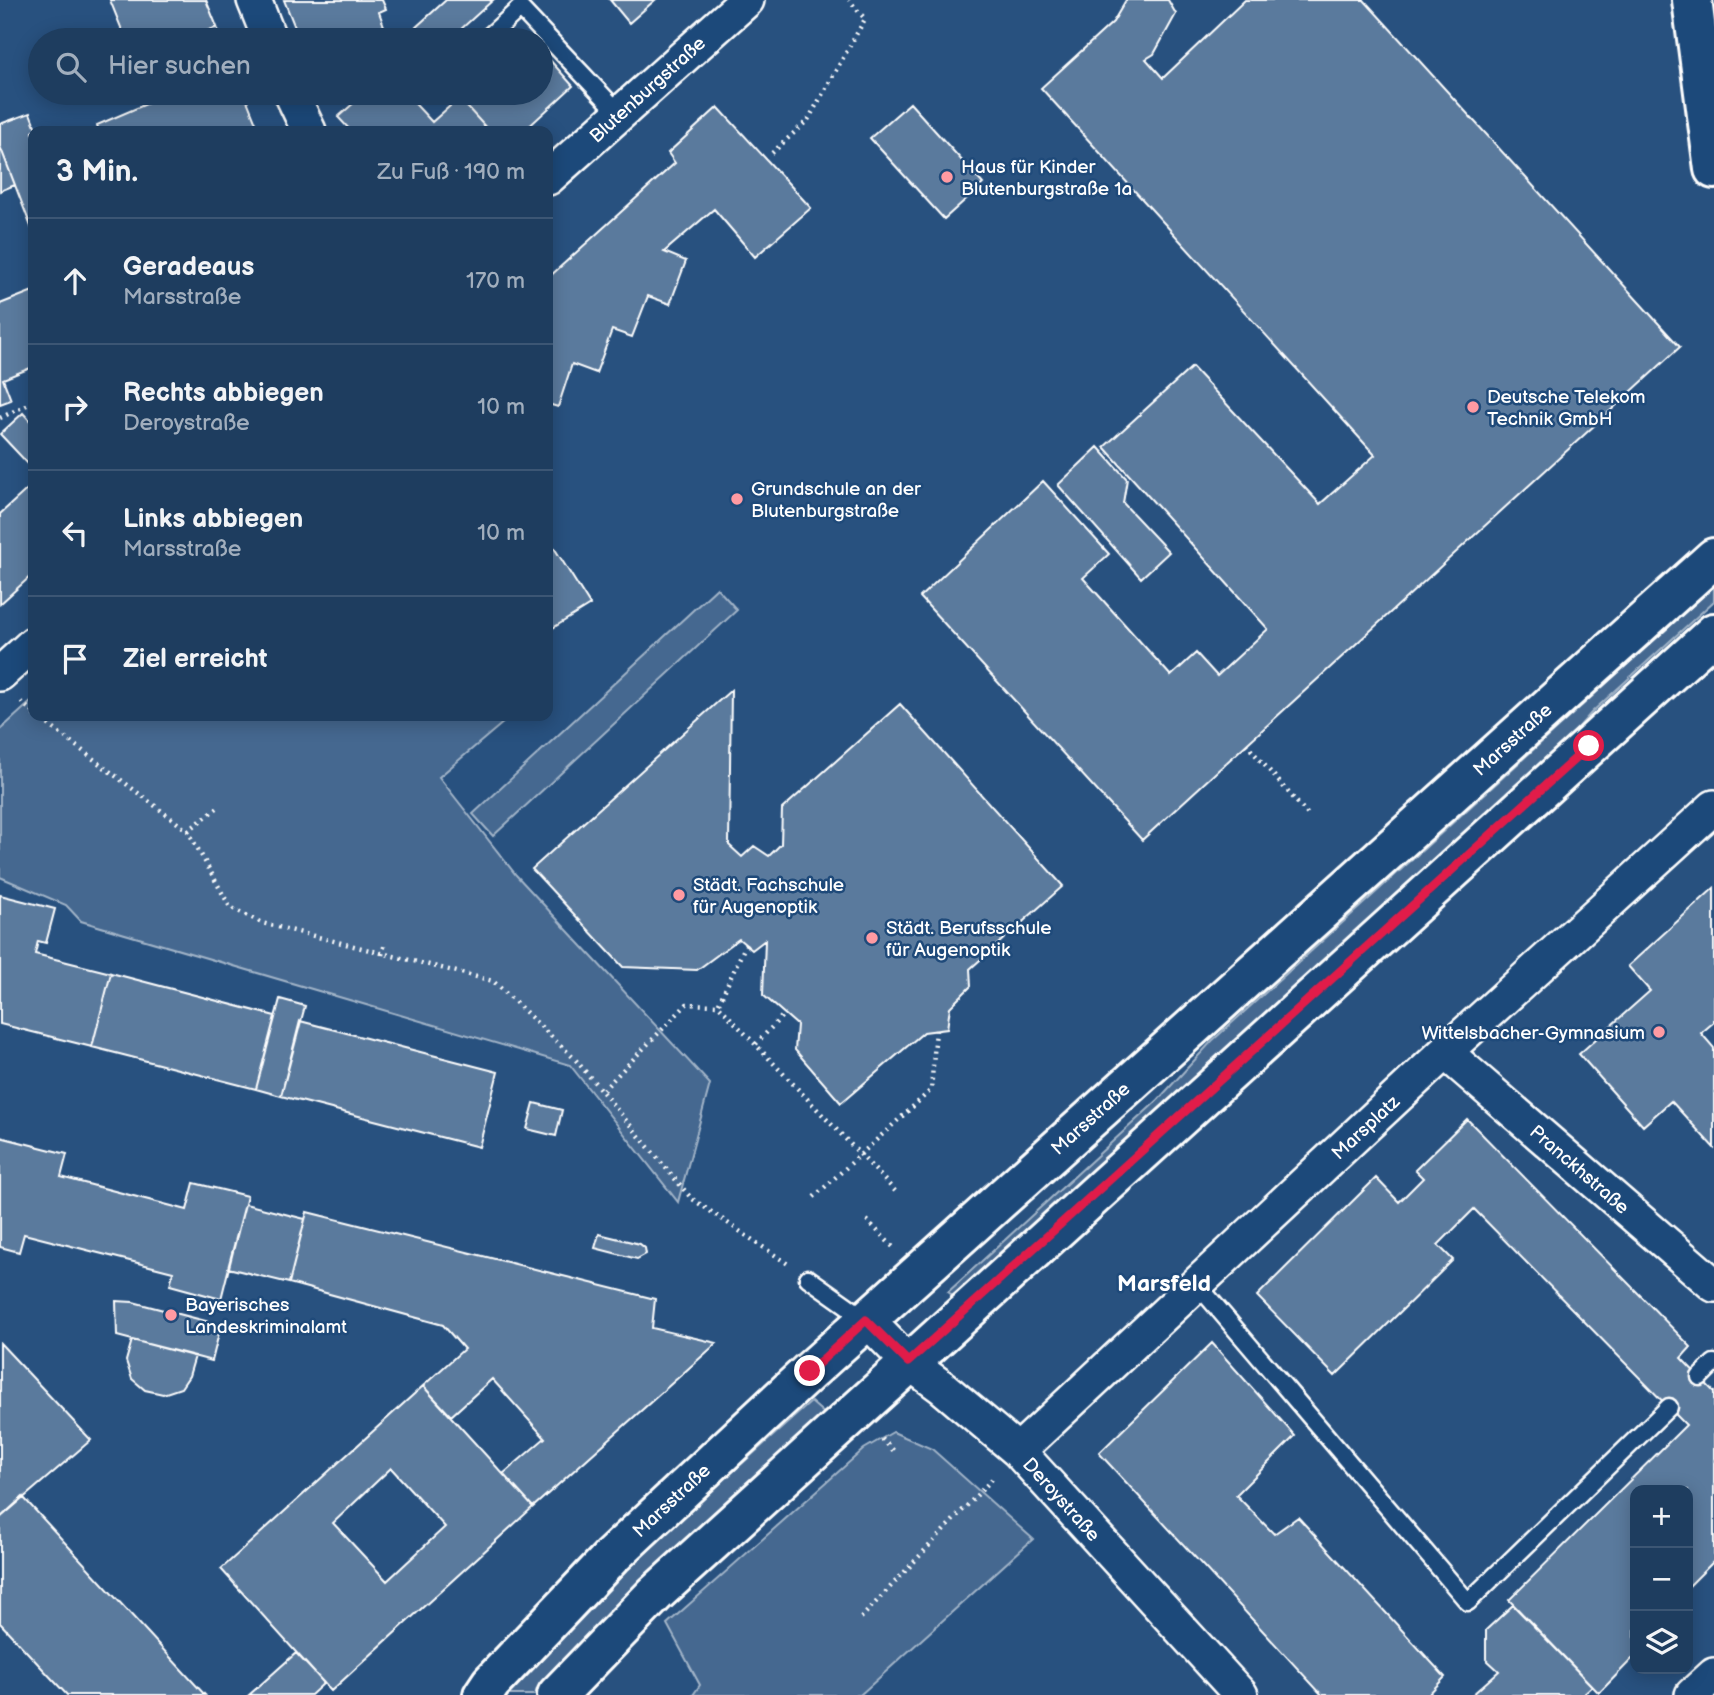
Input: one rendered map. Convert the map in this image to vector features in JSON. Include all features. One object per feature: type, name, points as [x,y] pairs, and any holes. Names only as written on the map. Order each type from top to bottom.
[{"type":"main road","points":[[1692,0],[1714,169]]},
{"type":"main road","name":"Marsstraße","points":[[483,1695],[491,1683],[612,1556],[866,1320],[1714,558]]},
{"type":"main road","points":[[557,1695],[655,1594],[1714,633]]},
{"type":"street","points":[[254,0],[265,28]]},
{"type":"street","name":"Blutenburgstraße","points":[[553,174],[747,0]]},
{"type":"street","points":[[296,105],[305,126]]},
{"type":"street","points":[[0,674],[28,649]]},
{"type":"street","name":"Marsplatz","points":[[1018,1451],[1445,1052],[1714,807]]},
{"type":"street","name":"Pranckhstraße","points":[[1445,1052],[1714,1285]]},
{"type":"street","name":"Deroystraße","points":[[866,1320],[908,1362],[1018,1451],[1241,1695]]},
{"type":"street","points":[[1692,1695],[1714,1675]]},
{"type":"lane","points":[[498,28],[520,8],[539,28]]},
{"type":"lane","points":[[553,43],[620,114]]},
{"type":"lane","points":[[808,1278],[866,1320]]},
{"type":"lane","points":[[1197,1284],[1468,1602],[1668,1407]]},
{"type":"lane","points":[[1700,1377],[1714,1363]]},
{"type":"path","points":[[772,153],[808,120],[865,19],[849,0]]},
{"type":"path","points":[[0,418],[28,404]]},
{"type":"path","points":[[21,702],[28,708]]},
{"type":"path","points":[[44,721],[188,831],[230,907],[262,923],[493,981],[575,1059],[691,1198],[808,1278]]},
{"type":"path","points":[[1246,744],[1310,817]]},
{"type":"path","points":[[188,831],[218,807]]},
{"type":"path","points":[[382,955],[385,943]]},
{"type":"path","points":[[718,1005],[746,944]]},
{"type":"path","points":[[603,1090],[687,1004],[718,1005],[896,1192]]},
{"type":"path","points":[[756,1044],[784,1014]]},
{"type":"path","points":[[814,1197],[931,1090],[936,1030]]},
{"type":"path","points":[[867,1220],[894,1248]]},
{"type":"path","points":[[862,1618],[1018,1451]]},
{"type":"shaded area","points":[[1714,586],[1714,601],[1592,712],[1548,762],[956,1298],[948,1292],[1158,1100],[1212,1041]]},
{"type":"shaded area","points":[[717,588],[737,610],[493,836],[473,814]]},
{"type":"shaded area","points":[[28,705],[28,721],[505,721],[439,777],[516,875],[710,1084],[678,1202],[570,1065],[81,921],[66,905],[0,877],[0,730]]},
{"type":"shaded area","points":[[811,1402],[826,1415],[632,1590],[534,1695],[507,1695],[616,1576]]},
{"type":"shaded area","points":[[893,1432],[932,1449],[1033,1539],[860,1695],[693,1695],[700,1685],[667,1624],[864,1449]]},
{"type":"building","points":[[110,0],[206,0],[217,27],[215,28],[121,28]]},
{"type":"building","points":[[284,0],[382,0],[386,9],[379,12],[384,26],[378,28],[295,28]]},
{"type":"building","points":[[446,0],[493,0],[462,28],[415,28]]},
{"type":"building","points":[[610,0],[655,0],[629,23]]},
{"type":"building","name":"Deutsche Telekom Technik GmbH","points":[[1126,0],[1168,0],[1176,14],[1154,54],[1146,59],[1163,78],[1245,0],[1364,0],[1680,347],[1142,840],[920,597],[1043,481],[1109,554],[1083,578],[1171,676],[1196,653],[1217,676],[1268,629],[1104,447],[1192,367],[1320,504],[1375,455],[1041,88],[1113,22]]},
{"type":"building","points":[[553,64],[573,86],[553,104]]},
{"type":"building","points":[[910,103],[983,184],[944,219],[870,138]]},
{"type":"building","points":[[144,105],[249,105],[256,123],[248,126],[97,125]]},
{"type":"building","points":[[352,105],[416,105],[432,122],[451,105],[465,105],[484,126],[346,126],[338,117]]},
{"type":"building","points":[[465,105],[552,105],[529,126],[484,126]]},
{"type":"building","points":[[718,107],[811,208],[755,257],[714,209],[664,252],[686,261],[670,304],[648,296],[632,337],[612,330],[596,373],[572,364],[558,407],[553,406],[553,273],[675,163],[668,153]]},
{"type":"building","points":[[30,113],[35,126],[28,126],[28,219],[0,146],[0,124]]},
{"type":"building","points":[[0,146],[15,185],[0,191]]},
{"type":"building","points":[[28,293],[28,369],[3,379],[11,400],[0,404],[0,304]]},
{"type":"building","points":[[23,413],[28,418],[28,464],[0,434]]},
{"type":"building","points":[[1098,447],[1127,479],[1123,503],[1169,552],[1141,578],[1058,485]]},
{"type":"building","points":[[28,489],[28,579],[0,604],[0,514]]},
{"type":"building","points":[[553,546],[590,605],[553,628]]},
{"type":"building","points":[[731,690],[729,845],[742,857],[754,846],[769,856],[781,844],[782,809],[900,704],[1063,886],[970,969],[971,986],[950,1007],[947,1029],[924,1032],[841,1103],[795,1050],[797,1025],[763,995],[765,940],[752,950],[739,939],[697,970],[623,967],[532,869]]},
{"type":"building","name":"Wittelsbacher-Gymnasium","points":[[1714,888],[1714,1022],[1701,1033],[1714,1048],[1714,1148],[1671,1101],[1643,1126],[1579,1054],[1650,991],[1628,966]]},
{"type":"building","points":[[0,895],[55,909],[46,943],[38,941],[35,954],[111,973],[92,1047],[0,1024]]},
{"type":"building","points":[[111,973],[275,1016],[256,1089],[92,1047]]},
{"type":"building","points":[[280,999],[305,1006],[281,1096],[256,1089]]},
{"type":"building","points":[[300,1021],[498,1072],[479,1147],[281,1096]]},
{"type":"building","points":[[534,1103],[562,1110],[556,1136],[527,1129]]},
{"type":"building","points":[[1467,1119],[1691,1347],[1681,1358],[1714,1392],[1714,1561],[1693,1582],[1693,1485],[1630,1485],[1630,1661],[1599,1693],[1509,1600],[1686,1425],[1474,1209],[1438,1245],[1453,1260],[1335,1376],[1257,1296],[1376,1178],[1399,1202],[1423,1178],[1415,1170]]},
{"type":"building","points":[[0,1137],[67,1154],[61,1177],[187,1210],[194,1183],[247,1196],[221,1299],[170,1285],[173,1272],[24,1234],[19,1252],[0,1247]]},
{"type":"building","points":[[245,1204],[305,1219],[289,1283],[228,1268]]},
{"type":"building","points":[[307,1212],[655,1299],[652,1328],[717,1343],[533,1507],[503,1474],[545,1438],[492,1379],[451,1416],[423,1386],[464,1349],[443,1325],[289,1283]]},
{"type":"building","points":[[599,1234],[640,1244],[645,1248],[646,1254],[637,1259],[595,1248]]},
{"type":"building","points":[[116,1301],[133,1302],[221,1325],[212,1361],[117,1336]]},
{"type":"building","points":[[132,1340],[195,1356],[189,1376],[181,1388],[163,1394],[145,1390],[132,1379],[126,1361]]},
{"type":"building","points":[[0,1343],[91,1440],[0,1518]]},
{"type":"building","points":[[1212,1343],[1295,1436],[1236,1495],[1274,1534],[1298,1517],[1445,1677],[1428,1695],[1322,1695],[1099,1453]]},
{"type":"building","points":[[423,1386],[533,1507],[331,1691],[221,1569]],"holes":[[[391,1468],[445,1527],[387,1581],[333,1523]]]},
{"type":"building","points":[[23,1497],[205,1695],[67,1695],[0,1623],[0,1518]]},
{"type":"building","points":[[1513,1605],[1592,1686],[1582,1695],[1472,1695],[1499,1671],[1486,1659],[1486,1630]]},
{"type":"building","points":[[296,1653],[324,1683],[311,1695],[249,1695]]},
{"type":"place","name":"Haus für Kinder Blutenburgstraße 1a","points":[[947,177]]},
{"type":"place","name":"Deutsche Telekom Technik GmbH","points":[[1473,407]]},
{"type":"place","name":"Grundschule an der Blutenburgstraße","points":[[737,499]]},
{"type":"place","name":"Städt. Fachschule für Augenoptik","points":[[679,895]]},
{"type":"place","name":"Städt. Berufsschule für Augenoptik","points":[[872,938]]},
{"type":"place","name":"Wittelsbacher-Gymnasium","points":[[1659,1032]]},
{"type":"place","name":"Bayerisches Landeskriminalamt","points":[[171,1315]]},
{"type":"district","name":"Marsfeld","points":[[1164,1283]]},
{"type":"route","points":[[810,1371],[866,1320],[908,1362],[1589,746]]}]
